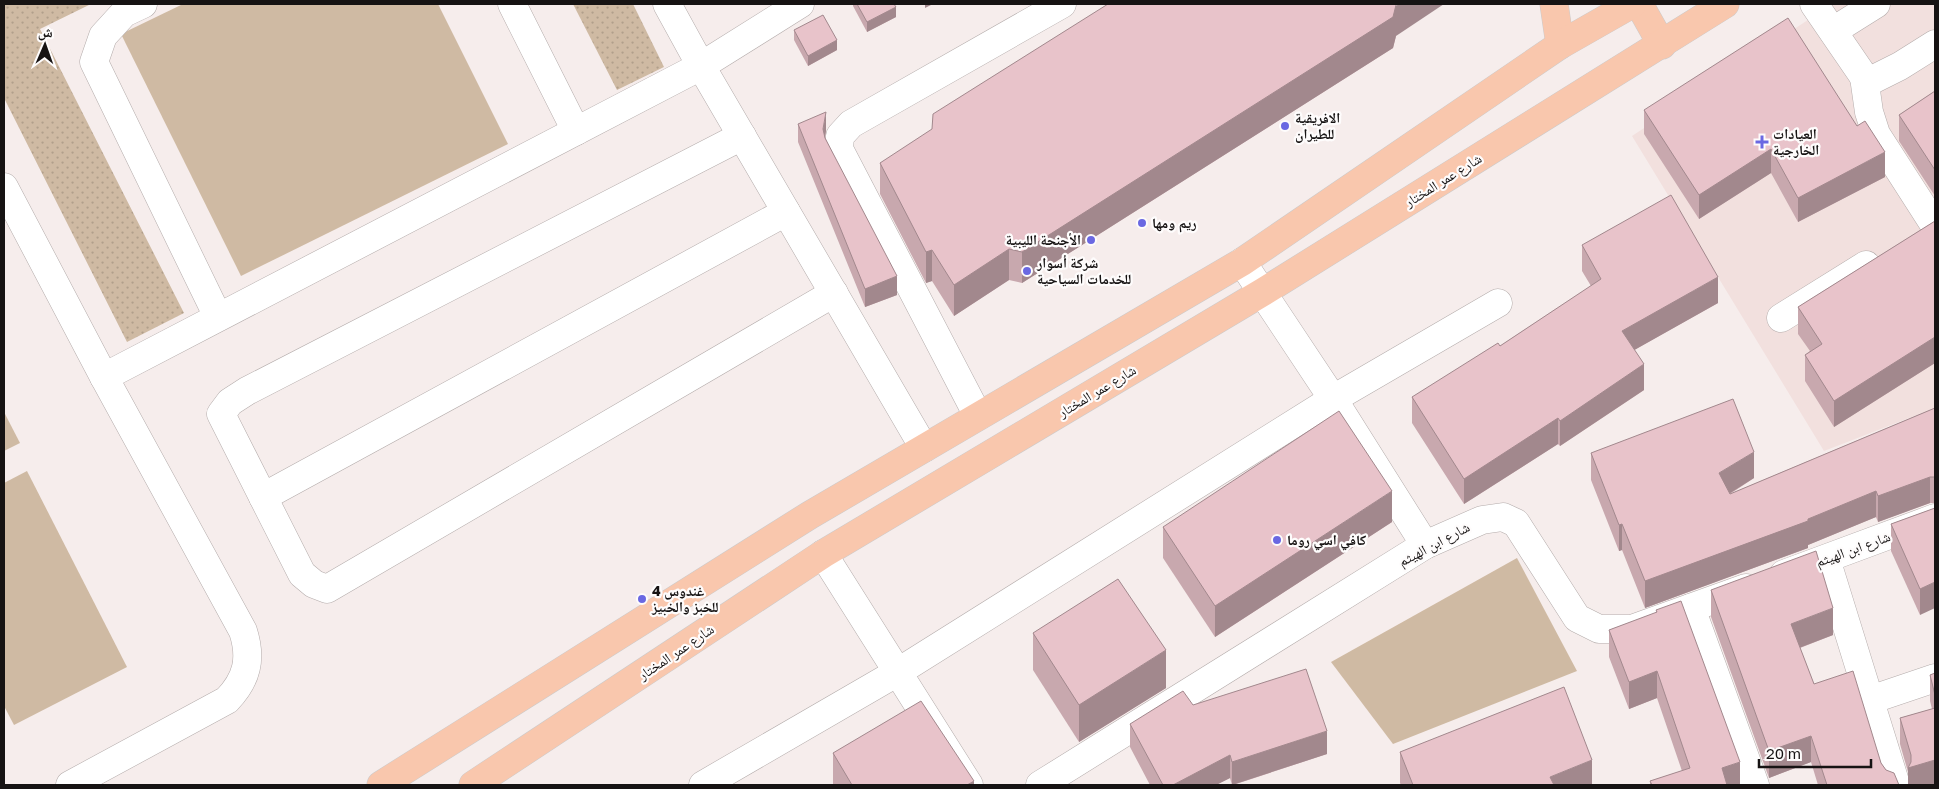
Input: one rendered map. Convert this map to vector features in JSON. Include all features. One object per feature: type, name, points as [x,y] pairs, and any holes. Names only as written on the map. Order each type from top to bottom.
[{"type":"main road","points":[[1554,4],[1560,45]]},
{"type":"main road","points":[[381,785],[810,515],[1242,262],[1560,45],[1632,4]]},
{"type":"main road","points":[[1639,4],[1662,44]]},
{"type":"main road","name":"شارع عمر المختار","points":[[473,785],[822,554],[1263,292],[1725,4]]},
{"type":"street","points":[[143,4],[124,13],[102,36],[94,62],[218,317]]},
{"type":"street","points":[[512,4],[576,131]]},
{"type":"street","points":[[667,4],[701,66],[924,448]]},
{"type":"street","points":[[104,376],[701,66],[800,4]]},
{"type":"street","points":[[978,416],[839,149],[840,136],[851,124],[1062,4]]},
{"type":"street","points":[[1814,4],[1864,77],[1869,112],[1876,134],[1928,228]]},
{"type":"street","points":[[1833,31],[1876,4]]},
{"type":"street","points":[[1864,77],[1874,79],[1900,66],[1935,44]]},
{"type":"street","points":[[742,136],[247,391],[230,402],[221,414],[302,574],[314,584],[327,590],[834,293]]},
{"type":"street","points":[[4,187],[104,376],[243,631],[247,646],[244,676],[237,690],[226,700],[70,785]]},
{"type":"street","points":[[263,496],[786,212]]},
{"type":"street","points":[[1781,318],[1891,250]]},
{"type":"street","points":[[1242,262],[1425,545]]},
{"type":"street","points":[[703,785],[898,672],[1333,400],[1498,303]]},
{"type":"street","name":"شارع ابن الهيثم","points":[[1040,785],[1425,545],[1482,520],[1503,517],[1516,523],[1577,618],[1599,629],[1632,629],[1935,518]]},
{"type":"street","points":[[822,554],[969,785]]},
{"type":"street","points":[[1826,559],[1896,785]]},
{"type":"street","points":[[1691,608],[1754,785]]},
{"type":"street","points":[[1870,700],[1935,678]]},
{"type":"shaded area","points":[[4,4],[91,4],[40,29],[184,313],[127,342],[4,98]]},
{"type":"shaded area","points":[[183,4],[438,4],[508,144],[241,276],[121,34]]},
{"type":"shaded area","points":[[573,4],[633,4],[664,67],[617,90]]},
{"type":"shaded area","points":[[1832,4],[1935,4],[1935,408],[1824,451],[1632,136]]},
{"type":"shaded area","points":[[4,412],[20,443],[4,451]]},
{"type":"shaded area","points":[[27,471],[127,667],[14,725],[4,706],[4,483]]},
{"type":"shaded area","points":[[1517,558],[1577,671],[1393,744],[1331,662]]},
{"type":"building","points":[[857,4],[894,4],[896,7],[867,22]]},
{"type":"building","points":[[1108,4],[1399,4],[1396,5],[1393,17],[1022,252],[1009,249],[954,285],[932,250],[926,252],[880,163],[932,129],[933,114]]},
{"type":"building","points":[[823,15],[837,40],[808,56],[794,30]]},
{"type":"building","points":[[1788,18],[1857,126],[1865,121],[1885,152],[1798,198],[1771,149],[1699,195],[1644,110]]},
{"type":"building","points":[[1935,91],[1935,170],[1899,115]]},
{"type":"building","points":[[826,112],[823,129],[825,138],[897,276],[865,289],[798,124]]},
{"type":"building","points":[[1671,195],[1718,277],[1622,331],[1644,364],[1560,421],[1558,418],[1464,479],[1412,397],[1498,343],[1500,346],[1601,279],[1582,245]]},
{"type":"building","points":[[1935,221],[1935,337],[1834,401],[1805,355],[1822,344],[1798,307]]},
{"type":"building","points":[[1733,399],[1754,452],[1719,473],[1730,494],[1935,408],[1935,477],[1930,477],[1878,496],[1876,491],[1808,519],[1808,521],[1645,581],[1622,524],[1619,525],[1591,453]]},
{"type":"building","name":"كافي اسي روما","points":[[1339,411],[1392,491],[1215,606],[1163,527]]},
{"type":"building","points":[[1935,508],[1935,582],[1920,589],[1891,524]]},
{"type":"building","points":[[1816,551],[1833,608],[1791,624],[1814,684],[1853,671],[1881,763],[1886,770],[1894,773],[1899,785],[1827,785],[1811,736],[1769,751],[1711,590]]},
{"type":"building","points":[[1118,579],[1166,650],[1079,705],[1033,633]]},
{"type":"building","points":[[1681,601],[1740,762],[1722,768],[1727,785],[1652,785],[1650,781],[1690,768],[1657,671],[1629,682],[1609,630]]},
{"type":"building","points":[[1306,669],[1327,731],[1232,762],[1230,755],[1173,785],[1163,785],[1130,724],[1183,691],[1193,705]]},
{"type":"building","points":[[1935,673],[1935,695],[1930,675]]},
{"type":"building","points":[[1564,687],[1592,760],[1550,777],[1554,785],[1413,785],[1400,752]]},
{"type":"building","points":[[921,701],[974,781],[967,785],[852,785],[833,753]]},
{"type":"building","points":[[1935,708],[1935,760],[1908,768],[1911,762],[1911,755],[1900,718]]},
{"type":"place","name":"الافريقية للطيران","points":[[1285,126]]},
{"type":"place","name":"العيادات الخارجية","points":[[1762,142]]},
{"type":"place","name":"ريم ومها","points":[[1142,223]]},
{"type":"place","name":"الأجنحة الليبية","points":[[1091,240]]},
{"type":"place","name":"شركة أسوار للخدمات السياحية","points":[[1027,271]]},
{"type":"place","name":"كافي اسي روما","points":[[1277,540]]},
{"type":"place","name":"غندوس 4 للخبز والخبيز","points":[[642,599]]}]
